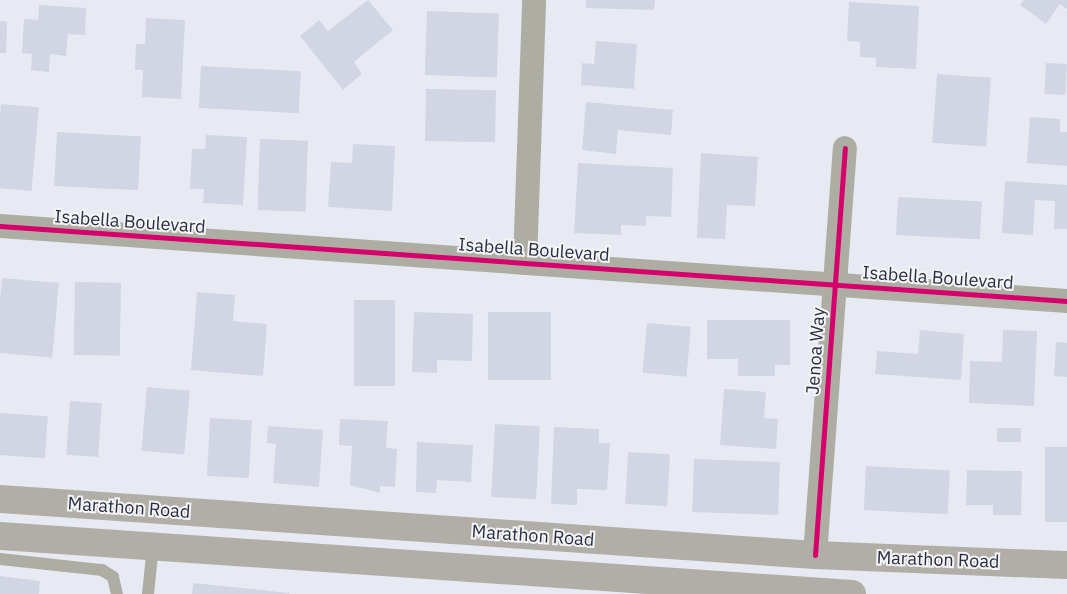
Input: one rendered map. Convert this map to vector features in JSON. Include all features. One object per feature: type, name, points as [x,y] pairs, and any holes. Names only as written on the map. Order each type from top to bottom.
[{"type":"main road","name":"Marathon Road","points":[[0,499],[815,555],[1067,564]]},
{"type":"main road","name":"Marathon Road","points":[[0,536],[685,587],[852,594]]},
{"type":"street","name":"Isabella Boulevard","points":[[525,263],[534,0]]},
{"type":"street","name":"Jenoa Way","points":[[815,555],[845,148]]},
{"type":"street","name":"Isabella Boulevard","points":[[0,226],[1067,301]]},
{"type":"lane","points":[[148,594],[153,546]]},
{"type":"lane","points":[[0,559],[102,570],[113,577],[117,594]]},
{"type":"building","points":[[368,0],[393,30],[354,62],[362,74],[343,90],[300,36],[319,20],[328,31]]},
{"type":"building","points":[[586,0],[655,0],[654,10],[586,8]]},
{"type":"building","points":[[1024,0],[1067,0],[1067,9],[1060,4],[1046,24],[1020,5]]},
{"type":"building","points":[[849,2],[919,6],[916,69],[876,67],[876,58],[860,57],[860,42],[847,41]]},
{"type":"building","points":[[39,5],[86,8],[85,35],[68,34],[66,56],[50,54],[49,72],[31,70],[32,54],[22,53],[24,19],[38,20]]},
{"type":"building","points":[[427,11],[499,14],[497,77],[425,75]]},
{"type":"building","points":[[146,18],[185,20],[181,99],[142,97],[143,70],[135,70],[136,44],[145,44]]},
{"type":"building","points":[[0,21],[7,22],[6,53],[0,53]]},
{"type":"building","points":[[596,41],[637,44],[634,89],[581,85],[582,63],[594,64]]},
{"type":"building","points":[[1046,63],[1067,64],[1065,95],[1044,94]]},
{"type":"building","points":[[201,66],[301,71],[299,113],[199,108]]},
{"type":"building","points":[[937,74],[991,78],[986,147],[932,143]]},
{"type":"building","points":[[426,89],[496,90],[495,142],[425,141]]},
{"type":"building","points":[[586,102],[673,110],[671,135],[618,130],[616,154],[582,150]]},
{"type":"building","points":[[1,104],[39,107],[32,191],[0,188]]},
{"type":"building","points":[[1030,117],[1060,119],[1060,132],[1067,132],[1067,166],[1027,163]]},
{"type":"building","points":[[57,132],[141,136],[138,190],[54,186]]},
{"type":"building","points":[[206,135],[247,137],[243,205],[203,203],[204,189],[190,189],[192,149],[205,149]]},
{"type":"building","points":[[260,139],[308,141],[305,212],[258,210]]},
{"type":"building","points":[[353,144],[395,146],[392,211],[328,207],[331,162],[352,163]]},
{"type":"building","points":[[701,153],[758,157],[755,206],[727,205],[725,239],[697,238]]},
{"type":"building","points":[[578,163],[673,168],[671,217],[646,216],[646,226],[621,225],[621,235],[574,233]]},
{"type":"building","points":[[1005,181],[1067,185],[1067,229],[1054,229],[1055,201],[1035,200],[1033,235],[1002,233]]},
{"type":"building","points":[[898,197],[982,201],[980,239],[896,235]]},
{"type":"building","points":[[2,278],[59,283],[52,358],[0,353]]},
{"type":"building","points":[[75,282],[121,283],[120,356],[74,355]]},
{"type":"building","points":[[197,292],[235,295],[233,321],[267,324],[263,376],[191,370]]},
{"type":"building","points":[[354,300],[395,300],[395,386],[354,386]]},
{"type":"building","points":[[414,312],[473,314],[472,361],[437,360],[437,373],[412,372]]},
{"type":"building","points":[[488,312],[551,312],[551,380],[488,380]]},
{"type":"building","points":[[707,320],[790,320],[790,365],[775,365],[775,376],[738,376],[738,359],[707,359]]},
{"type":"building","points":[[647,323],[691,327],[686,377],[643,373]]},
{"type":"building","points":[[920,330],[964,334],[961,380],[875,374],[877,351],[918,354]]},
{"type":"building","points":[[1003,330],[1037,331],[1034,406],[969,403],[970,361],[1002,362]]},
{"type":"building","points":[[1056,342],[1067,343],[1067,377],[1054,376]]},
{"type":"building","points":[[147,387],[190,391],[184,455],[141,451]]},
{"type":"building","points":[[724,389],[766,392],[764,418],[778,419],[776,449],[720,445]]},
{"type":"building","points":[[70,401],[102,403],[98,457],[66,455]]},
{"type":"building","points":[[0,413],[48,416],[45,458],[0,455]]},
{"type":"building","points":[[210,418],[252,420],[249,478],[207,476]]},
{"type":"building","points":[[340,419],[388,421],[386,448],[397,449],[395,487],[380,486],[380,493],[350,485],[352,446],[339,445]]},
{"type":"building","points":[[495,424],[540,426],[536,499],[491,497]]},
{"type":"building","points":[[268,426],[323,430],[319,487],[273,483],[276,444],[267,443]]},
{"type":"building","points":[[554,427],[599,429],[599,443],[610,443],[607,490],[577,489],[577,505],[551,504]]},
{"type":"building","points":[[997,428],[1021,428],[1021,442],[997,442]]},
{"type":"building","points":[[417,442],[473,445],[471,482],[437,480],[436,493],[416,492]]},
{"type":"building","points":[[1045,447],[1067,447],[1067,522],[1045,522]]},
{"type":"building","points":[[628,452],[670,454],[667,506],[625,504]]},
{"type":"building","points":[[694,459],[780,462],[778,515],[692,512]]},
{"type":"building","points":[[866,466],[950,470],[948,514],[864,510]]},
{"type":"building","points":[[967,470],[1022,471],[1021,515],[993,515],[993,505],[966,505]]},
{"type":"building","points":[[0,576],[40,581],[39,594],[0,594]]},
{"type":"building","points":[[193,583],[289,593],[289,594],[192,594]]},
{"type":"cycle path","points":[[815,555],[845,148]]},
{"type":"cycle path","points":[[0,226],[1067,301]]}]
